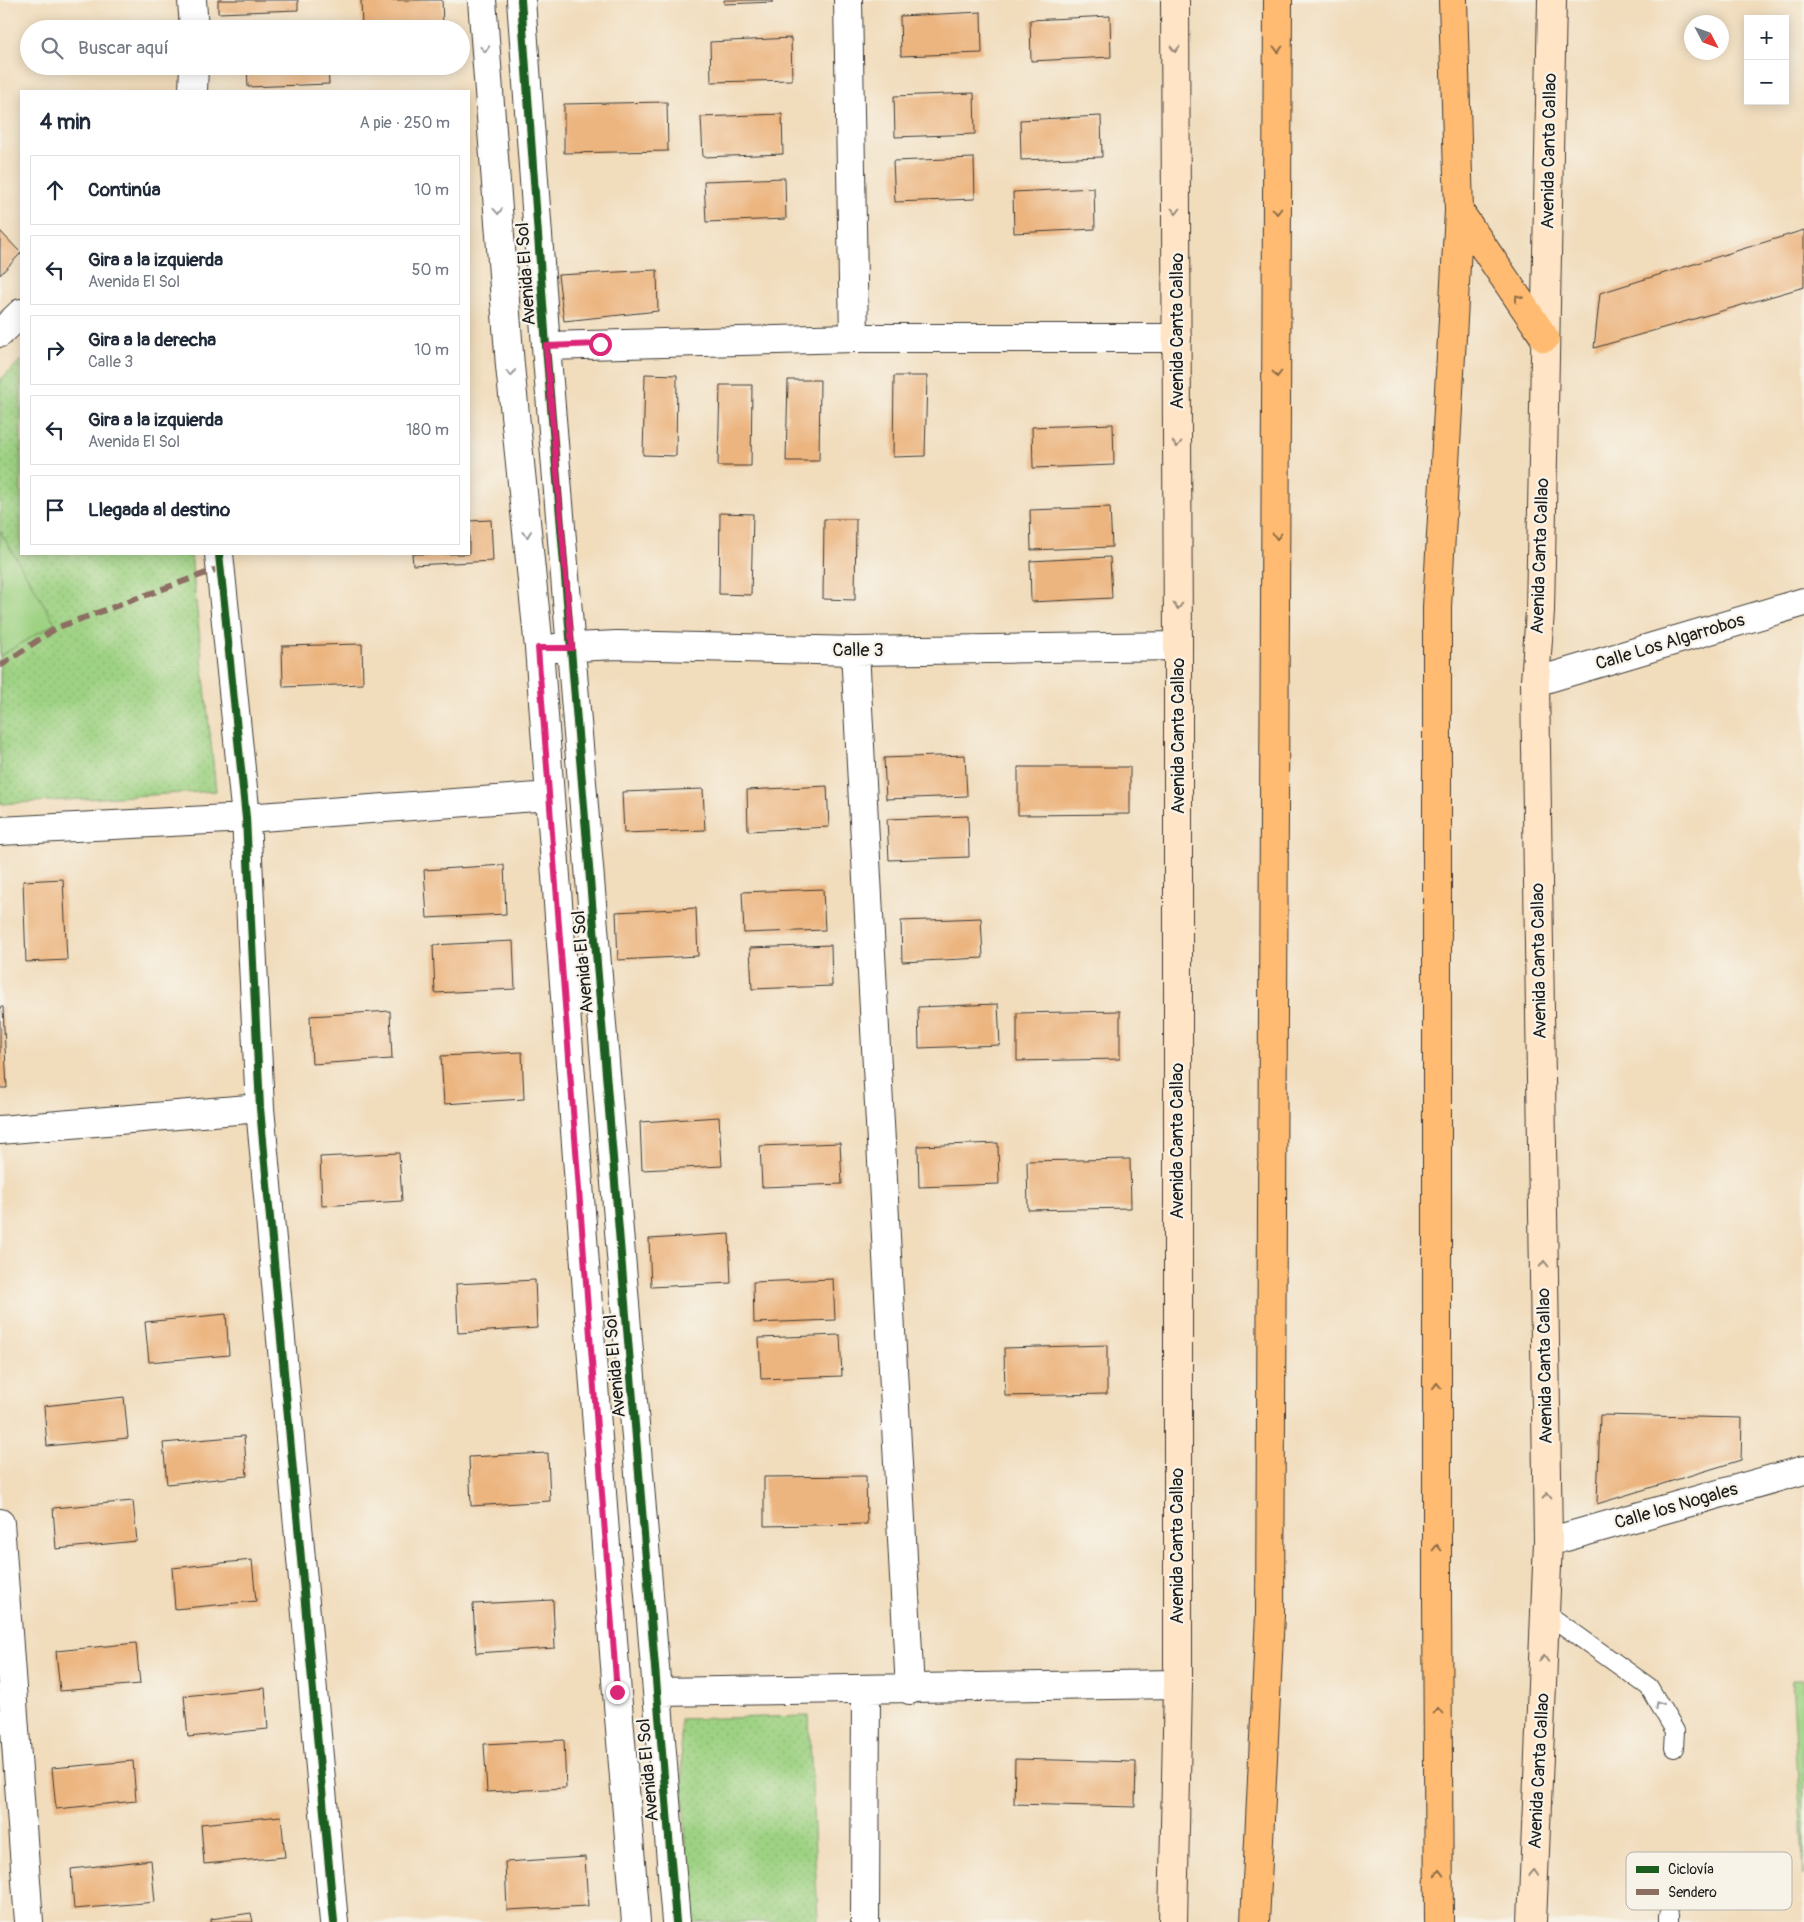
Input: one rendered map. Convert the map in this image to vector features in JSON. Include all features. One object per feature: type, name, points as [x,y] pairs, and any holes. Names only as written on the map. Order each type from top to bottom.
[{"type":"highway","points":[[1255,1922],[1270,1615],[1278,0]]},
{"type":"highway","points":[[1439,1922],[1437,1603],[1438,607],[1460,211],[1453,0]]},
{"type":"highway","points":[[1460,211],[1545,338]]},
{"type":"main road","name":"Avenida Canta Callao","points":[[1173,1922],[1178,1684],[1178,646],[1175,0]]},
{"type":"main road","name":"Avenida Canta Callao","points":[[1532,1922],[1548,1542],[1535,682],[1540,611],[1552,0]]},
{"type":"street","points":[[192,0],[193,20]]},
{"type":"street","name":"Avenida El Sol","points":[[482,0],[510,366],[538,648],[550,796],[636,1922]]},
{"type":"street","name":"Avenida El Sol","points":[[521,0],[546,346],[676,1922]]},
{"type":"street","points":[[848,0],[854,338]]},
{"type":"street","points":[[193,90],[194,75]]},
{"type":"street","points":[[0,333],[20,314]]},
{"type":"street","points":[[546,346],[854,338],[1177,338]]},
{"type":"street","points":[[219,555],[246,818],[260,1108],[334,1922]]},
{"type":"street","name":"Calle Los Algarrobos","points":[[1535,682],[1804,602]]},
{"type":"street","name":"Calle 3","points":[[538,648],[616,645],[855,651],[1178,646]]},
{"type":"street","points":[[855,651],[910,1690]]},
{"type":"street","points":[[0,831],[246,818],[550,796]]},
{"type":"street","points":[[0,1130],[260,1108]]},
{"type":"street","name":"Calle los Nogales","points":[[1548,1542],[1804,1470]]},
{"type":"street","points":[[0,1523],[29,1922]]},
{"type":"street","points":[[657,1692],[910,1690],[1178,1684]]},
{"type":"street","points":[[865,1922],[866,1690]]},
{"type":"lane","points":[[1546,1613],[1649,1686],[1675,1731],[1674,1748]]},
{"type":"green space","points":[[20,361],[20,555],[191,555],[216,791],[0,804],[0,380]]},
{"type":"green space","points":[[0,531],[55,623],[0,656]]},
{"type":"green space","points":[[1792,1680],[1804,1680],[1804,1876]]},
{"type":"green space","points":[[809,1716],[818,1922],[689,1922],[680,1719]]},
{"type":"building","points":[[218,0],[298,0],[298,10],[218,13]]},
{"type":"building","points":[[361,0],[442,0],[443,20],[362,20]]},
{"type":"building","points":[[724,0],[773,0],[773,2],[724,4]]},
{"type":"building","points":[[981,12],[982,53],[901,56],[900,16]]},
{"type":"building","points":[[1110,16],[1111,57],[1031,61],[1030,20]]},
{"type":"building","points":[[791,38],[792,80],[711,82],[710,42]]},
{"type":"building","points":[[247,75],[328,75],[329,84],[248,87]]},
{"type":"building","points":[[974,93],[975,134],[895,137],[894,96]]},
{"type":"building","points":[[667,102],[668,151],[564,153],[564,104]]},
{"type":"building","points":[[782,114],[783,154],[703,157],[701,117]]},
{"type":"building","points":[[1101,116],[1102,157],[1021,160],[1020,120]]},
{"type":"building","points":[[974,158],[975,199],[895,202],[893,161]]},
{"type":"building","points":[[785,178],[786,219],[706,222],[704,181]]},
{"type":"building","points":[[1094,188],[1095,229],[1014,233],[1013,192]]},
{"type":"building","points":[[1804,230],[1804,287],[1594,348],[1600,293]]},
{"type":"building","points":[[0,231],[20,254],[0,275]]},
{"type":"building","points":[[657,270],[658,311],[564,321],[558,275]]},
{"type":"building","points":[[645,374],[677,375],[676,456],[643,455]]},
{"type":"building","points":[[894,376],[927,376],[925,456],[893,457]]},
{"type":"building","points":[[788,380],[820,380],[819,461],[786,461]]},
{"type":"building","points":[[720,385],[752,385],[751,466],[718,466]]},
{"type":"building","points":[[1113,424],[1114,465],[1033,468],[1032,427]]},
{"type":"building","points":[[1110,507],[1112,547],[1031,550],[1030,510]]},
{"type":"building","points":[[720,513],[753,514],[751,595],[719,594]]},
{"type":"building","points":[[824,519],[856,519],[855,600],[823,599]]},
{"type":"building","points":[[491,520],[493,561],[413,565],[412,555],[470,555],[470,521]]},
{"type":"building","points":[[1110,557],[1112,598],[1031,602],[1030,561]]},
{"type":"building","points":[[362,644],[363,684],[283,687],[282,646]]},
{"type":"building","points":[[965,755],[967,796],[886,799],[884,758]]},
{"type":"building","points":[[1018,767],[1130,767],[1130,814],[1018,815]]},
{"type":"building","points":[[827,786],[829,827],[748,831],[747,790]]},
{"type":"building","points":[[703,789],[705,830],[624,833],[622,792]]},
{"type":"building","points":[[968,816],[969,857],[889,860],[887,819]]},
{"type":"building","points":[[504,865],[506,914],[427,918],[424,870]]},
{"type":"building","points":[[63,879],[67,960],[26,962],[23,881]]},
{"type":"building","points":[[823,889],[825,930],[744,933],[742,892]]},
{"type":"building","points":[[696,908],[698,956],[618,960],[616,912]]},
{"type":"building","points":[[981,918],[983,958],[902,962],[901,921]]},
{"type":"building","points":[[513,941],[515,989],[435,993],[433,945]]},
{"type":"building","points":[[831,945],[832,986],[752,989],[750,948]]},
{"type":"building","points":[[998,1004],[1000,1045],[919,1048],[918,1007]]},
{"type":"building","points":[[0,1007],[3,1007],[7,1088],[0,1088]]},
{"type":"building","points":[[390,1011],[392,1059],[312,1064],[310,1016]]},
{"type":"building","points":[[1120,1011],[1120,1059],[1017,1061],[1017,1013]]},
{"type":"building","points":[[522,1052],[524,1099],[444,1104],[441,1056]]},
{"type":"building","points":[[719,1117],[722,1166],[642,1170],[640,1122]]},
{"type":"building","points":[[840,1143],[842,1184],[762,1187],[760,1146]]},
{"type":"building","points":[[998,1143],[999,1184],[919,1187],[918,1146]]},
{"type":"building","points":[[399,1153],[402,1201],[322,1206],[320,1157]]},
{"type":"building","points":[[1130,1159],[1131,1208],[1028,1210],[1027,1161]]},
{"type":"building","points":[[729,1234],[731,1283],[651,1287],[649,1239]]},
{"type":"building","points":[[833,1279],[835,1320],[754,1323],[753,1282]]},
{"type":"building","points":[[535,1280],[537,1328],[458,1333],[456,1284]]},
{"type":"building","points":[[226,1314],[229,1355],[149,1362],[145,1322]]},
{"type":"building","points":[[840,1335],[842,1376],[761,1379],[759,1338]]},
{"type":"building","points":[[1107,1345],[1107,1394],[1005,1396],[1004,1348]]},
{"type":"building","points":[[124,1397],[128,1438],[47,1446],[44,1406]]},
{"type":"building","points":[[1600,1415],[1742,1418],[1741,1460],[1597,1504]]},
{"type":"building","points":[[244,1436],[247,1476],[167,1484],[163,1443]]},
{"type":"building","points":[[548,1453],[550,1501],[471,1506],[469,1457]]},
{"type":"building","points":[[866,1476],[867,1524],[764,1526],[764,1477]]},
{"type":"building","points":[[133,1501],[137,1541],[56,1549],[53,1508]]},
{"type":"building","points":[[252,1560],[256,1601],[175,1609],[172,1568]]},
{"type":"building","points":[[553,1600],[555,1648],[476,1653],[473,1604]]},
{"type":"building","points":[[136,1643],[140,1684],[60,1691],[56,1651]]},
{"type":"building","points":[[265,1688],[268,1729],[188,1737],[184,1696]]},
{"type":"building","points":[[564,1740],[566,1788],[487,1792],[484,1744]]},
{"type":"building","points":[[1015,1759],[1136,1762],[1135,1807],[1014,1804]]},
{"type":"building","points":[[133,1761],[136,1801],[56,1809],[52,1768]]},
{"type":"building","points":[[281,1816],[285,1857],[204,1864],[201,1824]]},
{"type":"building","points":[[585,1857],[588,1906],[507,1910],[505,1862]]},
{"type":"building","points":[[151,1860],[155,1902],[74,1909],[71,1869]]},
{"type":"building","points":[[251,1913],[253,1922],[211,1922],[211,1919]]},
{"type":"marked path","points":[[0,666],[56,628],[220,568]]},
{"type":"cycle path","points":[[521,0],[546,346],[676,1922]]},
{"type":"cycle path","points":[[219,555],[246,818],[260,1108],[334,1922]]},
{"type":"route","points":[[600,344],[546,346],[572,648],[538,648],[572,1071],[617,1692]]}]
